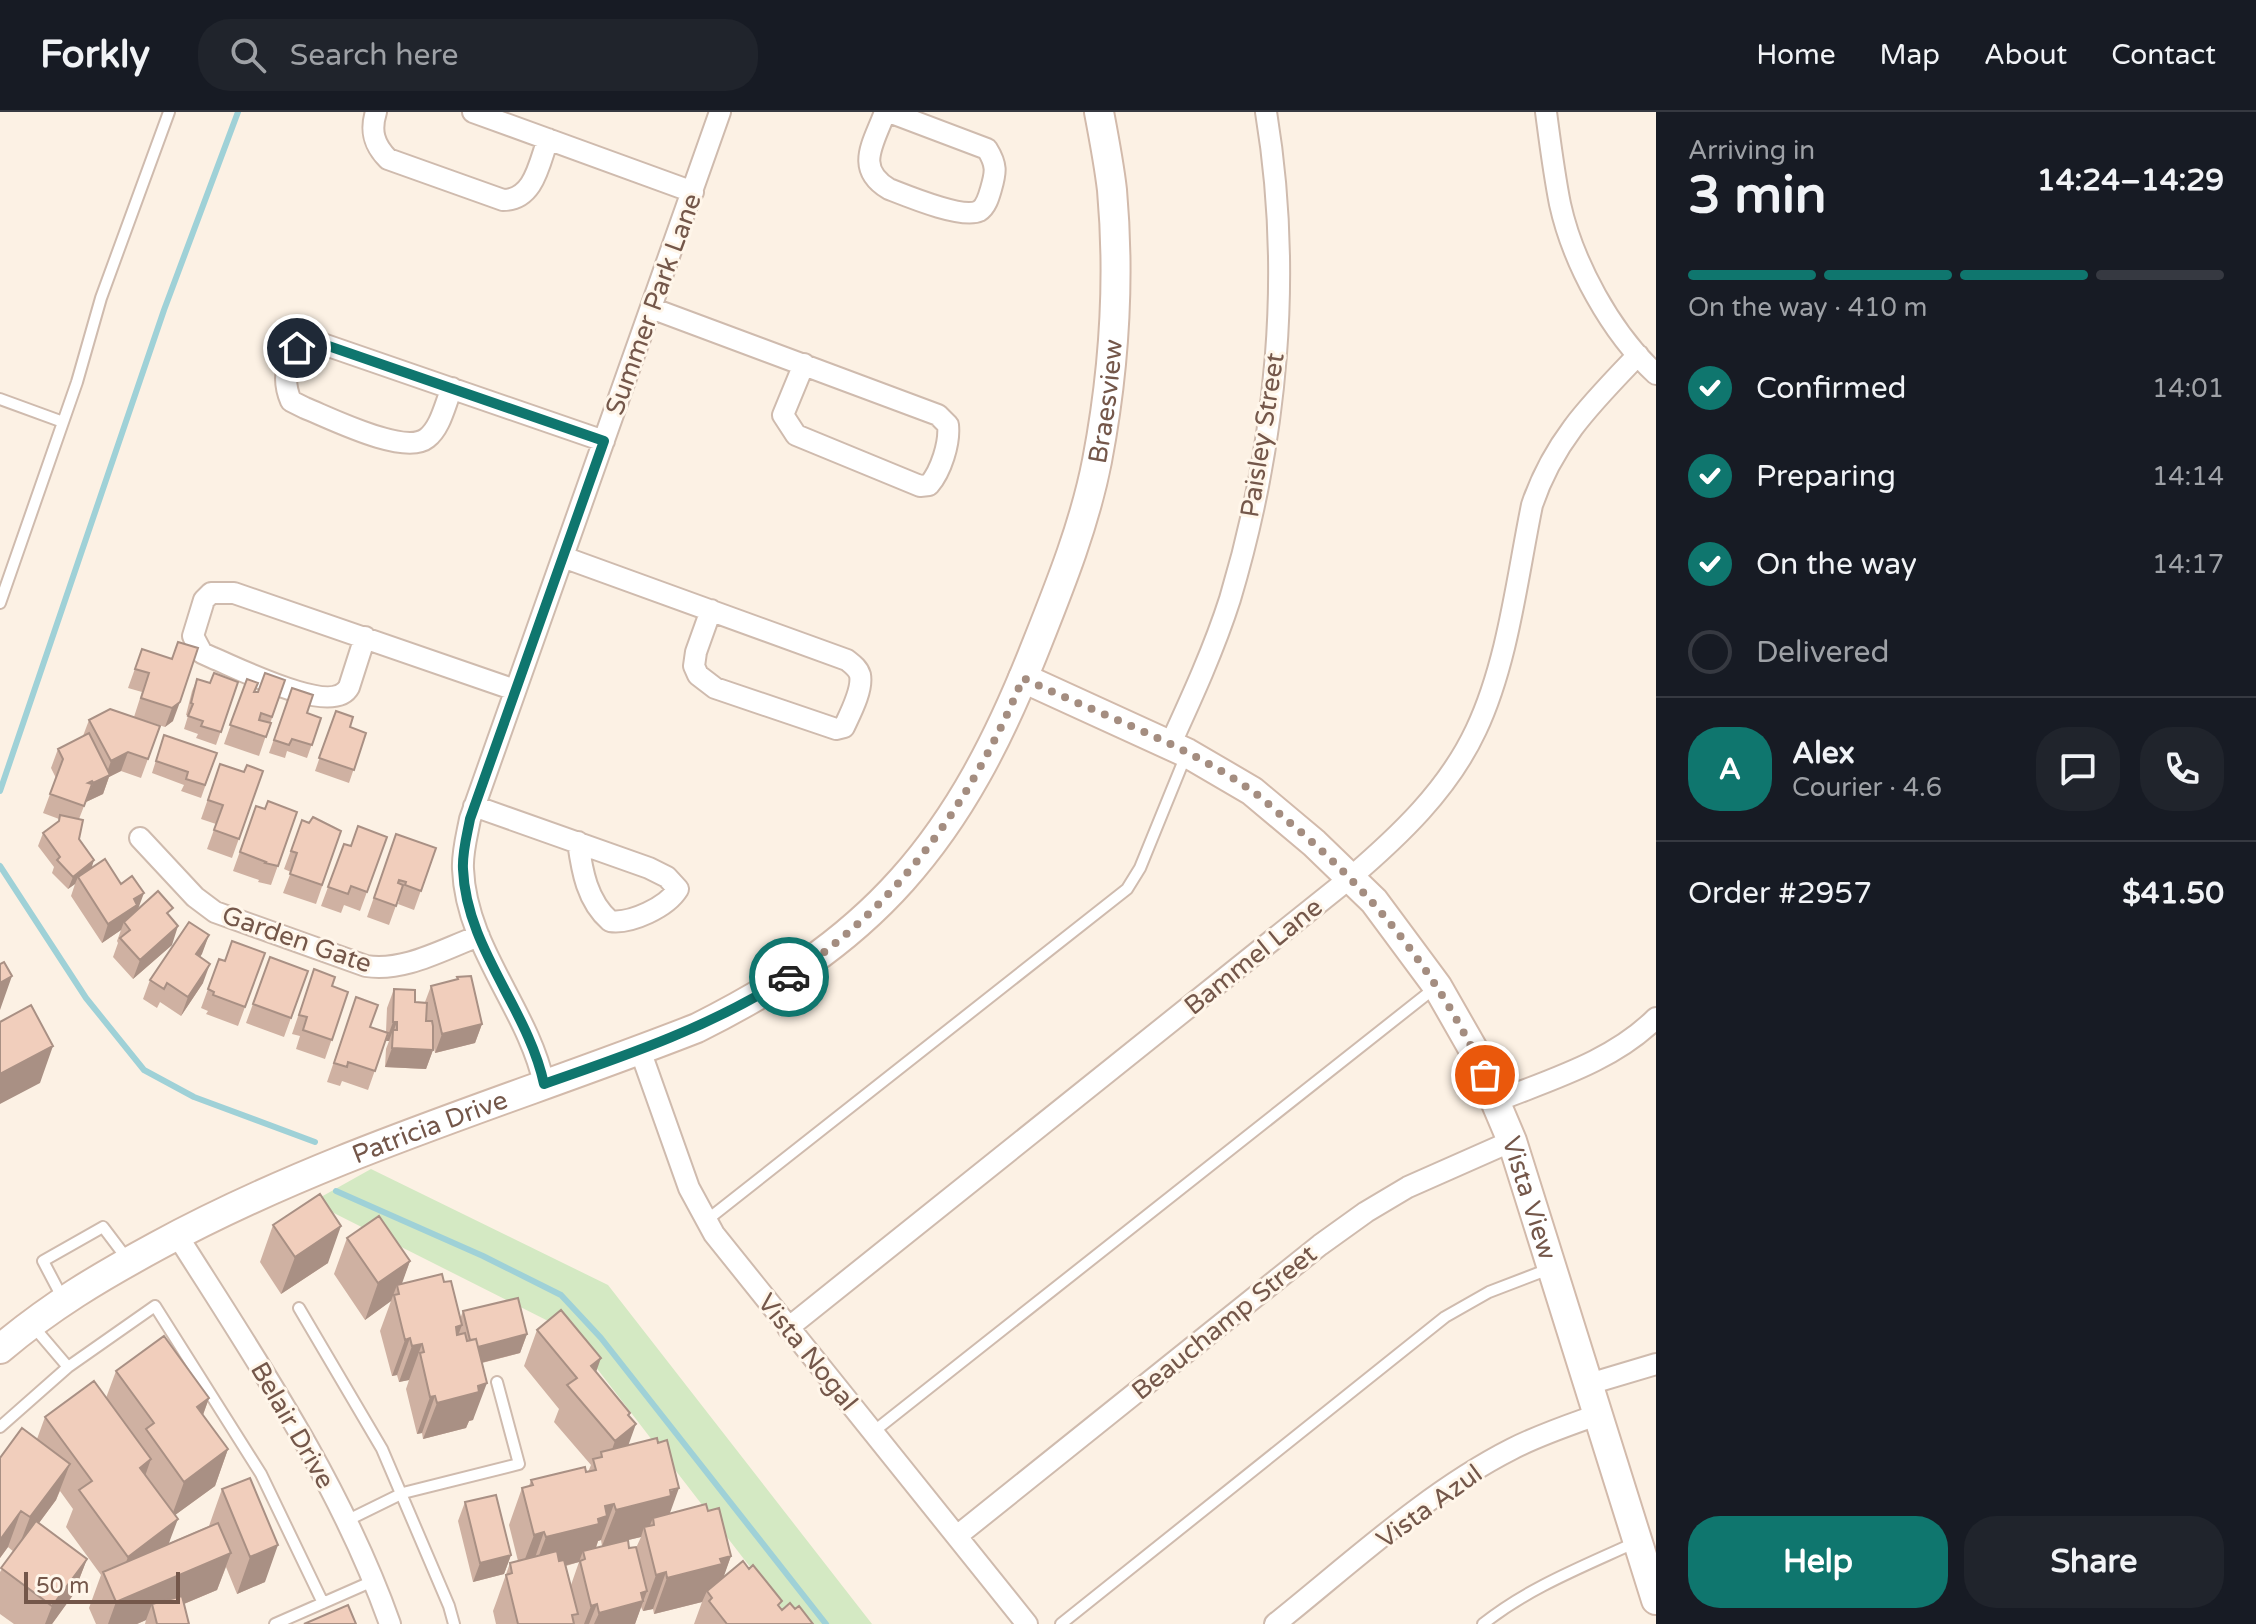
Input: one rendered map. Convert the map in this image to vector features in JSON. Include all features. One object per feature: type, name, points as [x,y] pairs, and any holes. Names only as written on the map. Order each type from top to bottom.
[{"type":"street","points":[[376,112],[372,124],[374,137],[378,149],[388,159],[503,200],[514,200],[525,193],[548,139]]},
{"type":"street","points":[[473,112],[693,192]]},
{"type":"street","name":"Summer Park Lane","points":[[544,1084],[539,1060],[479,936],[470,907],[463,869],[468,828],[720,112]]},
{"type":"street","points":[[887,112],[987,149],[996,163],[996,172],[983,208],[977,212],[960,211],[889,189],[879,183],[869,169],[869,158],[887,112]]},
{"type":"street","name":"Braesview","points":[[1023,678],[1063,579],[1092,478],[1111,373],[1116,281],[1111,189],[1099,112]]},
{"type":"street","name":"Paisley Street","points":[[1178,749],[1230,599],[1258,490],[1274,379],[1280,267],[1273,154],[1266,112]]},
{"type":"street","points":[[1546,112],[1561,205],[1572,244],[1588,281],[1638,355],[1656,374]]},
{"type":"street","points":[[651,308],[804,364],[938,415],[948,425],[949,436],[935,478],[929,485],[920,486],[796,435],[783,415],[804,364]]},
{"type":"street","points":[[452,388],[436,427],[428,438],[408,445],[291,401],[285,379],[297,348],[314,341],[452,388],[604,441]]},
{"type":"street","name":"Bammel Lane","points":[[788,1328],[1350,878],[1388,845],[1434,797],[1475,732],[1497,671],[1540,480],[1580,416],[1638,355]]},
{"type":"street","points":[[563,557],[711,610],[847,660],[856,667],[860,676],[844,727],[836,729],[706,682],[694,666],[711,610]]},
{"type":"street","points":[[365,637],[349,687],[345,694],[336,698],[313,697],[213,658],[202,653],[193,636],[204,600],[211,593],[234,593],[365,637],[515,690]]},
{"type":"street","name":"Vista View","points":[[1023,678],[1178,749],[1252,791],[1314,843],[1374,901],[1437,986],[1473,1049],[1512,1141],[1656,1600]]},
{"type":"street","name":"Patricia Drive","points":[[1,1346],[84,1286],[224,1211],[332,1163],[697,1028],[754,1000],[807,965],[857,925],[902,881],[942,831],[976,778],[1023,678]]},
{"type":"street","points":[[474,806],[578,842],[649,868],[667,877],[678,889],[650,911],[619,923],[610,921],[594,902],[585,882],[578,842]]},
{"type":"street","name":"Garden Gate","points":[[140,838],[195,897],[215,912],[366,966],[399,966],[479,936]]},
{"type":"street","points":[[1497,1101],[1588,1064],[1622,1046],[1656,1018]]},
{"type":"street","name":"Vista Nogal","points":[[640,1050],[689,1188],[714,1234],[1027,1624]]},
{"type":"street","name":"Beauchamp Street","points":[[957,1536],[1331,1237],[1408,1187],[1512,1141]]},
{"type":"street","name":"Belair Drive","points":[[177,1235],[309,1446],[346,1521],[390,1624]]},
{"type":"street","points":[[1589,1384],[1656,1364]]},
{"type":"street","name":"Vista Azul","points":[[1275,1624],[1413,1514],[1461,1480],[1511,1449],[1597,1415]]},
{"type":"lane","points":[[0,603],[63,422],[101,298],[169,112]]},
{"type":"lane","points":[[0,399],[63,422]]},
{"type":"lane","points":[[707,1220],[1127,889],[1140,868],[1178,749]]},
{"type":"lane","points":[[873,1432],[1437,986]]},
{"type":"lane","points":[[64,1300],[43,1261],[103,1227],[129,1261]]},
{"type":"lane","points":[[1061,1624],[1445,1317],[1489,1292],[1551,1268]]},
{"type":"lane","points":[[0,1427],[68,1367],[155,1306],[261,1474],[323,1603]]},
{"type":"lane","points":[[299,1308],[382,1449],[403,1493],[454,1624]]},
{"type":"lane","points":[[30,1323],[68,1367]]},
{"type":"lane","points":[[346,1521],[403,1493],[519,1464],[497,1382]]},
{"type":"lane","points":[[1483,1624],[1500,1610],[1551,1581],[1636,1542]]},
{"type":"lane","points":[[275,1624],[373,1581]]},
{"type":"green space","points":[[371,1169],[608,1285],[872,1624],[794,1624],[568,1331],[312,1202]]},
{"type":"building","points":[[178,642],[198,648],[180,702],[172,708],[141,698],[149,673],[135,669],[142,649],[172,659]]},
{"type":"building","points":[[214,673],[238,682],[221,732],[201,726],[203,721],[188,716],[197,679],[210,683]]},
{"type":"building","points":[[265,673],[285,680],[272,717],[261,713],[259,720],[271,723],[266,737],[230,725],[247,679],[258,683],[254,692],[258,692]]},
{"type":"building","points":[[292,688],[313,695],[307,713],[321,718],[312,745],[292,739],[289,745],[274,740]]},
{"type":"building","points":[[110,709],[160,726],[148,759],[128,752],[111,761],[89,720]]},
{"type":"building","points":[[336,711],[353,717],[350,727],[366,733],[354,770],[319,758]]},
{"type":"building","points":[[89,733],[110,775],[88,783],[92,784],[84,806],[50,794],[63,759],[58,749]]},
{"type":"building","points":[[164,735],[217,753],[205,785],[186,779],[188,772],[156,761]]},
{"type":"building","points":[[220,764],[244,772],[247,765],[263,771],[239,839],[214,830],[223,805],[208,800]]},
{"type":"building","points":[[268,801],[297,812],[278,866],[240,852],[256,806],[265,809]]},
{"type":"building","points":[[60,815],[83,820],[79,839],[94,860],[73,877],[57,860],[60,857],[43,833],[59,821]]},
{"type":"building","points":[[313,817],[341,831],[322,885],[290,874],[297,853],[291,851],[302,820],[309,823]]},
{"type":"building","points":[[358,826],[387,837],[367,892],[351,886],[348,894],[328,887],[344,844],[351,846]]},
{"type":"building","points":[[396,834],[436,848],[421,891],[399,880],[398,883],[403,885],[396,906],[374,898]]},
{"type":"building","points":[[105,859],[121,884],[132,876],[144,893],[134,899],[137,905],[108,924],[78,877]]},
{"type":"building","points":[[158,891],[173,908],[167,913],[178,926],[140,960],[120,938],[130,930],[124,922]]},
{"type":"building","points":[[189,922],[209,935],[196,954],[210,964],[188,997],[167,983],[164,989],[150,980]]},
{"type":"building","points":[[232,941],[265,953],[245,1007],[213,995],[214,992],[208,989],[219,959],[225,961]]},
{"type":"building","points":[[270,957],[308,971],[291,1018],[253,1004]]},
{"type":"building","points":[[4,962],[12,976],[0,983],[0,964]]},
{"type":"building","points":[[314,969],[335,977],[332,986],[348,992],[332,1040],[303,1030],[307,1017],[299,1015]]},
{"type":"building","points":[[471,976],[482,1024],[442,1034],[431,986],[457,977]]},
{"type":"building","points":[[394,989],[415,990],[415,1002],[427,1003],[426,1021],[432,1021],[433,1050],[392,1048],[393,1030],[397,1030],[397,1022],[393,1022]]},
{"type":"building","points":[[356,997],[378,1005],[370,1027],[388,1033],[375,1071],[348,1062],[347,1067],[334,1063]]},
{"type":"building","points":[[31,1005],[53,1046],[0,1074],[0,1022]]},
{"type":"building","points":[[320,1194],[341,1226],[295,1257],[273,1225]]},
{"type":"building","points":[[379,1216],[410,1261],[378,1283],[347,1238]]},
{"type":"building","points":[[442,1274],[444,1282],[451,1281],[462,1325],[456,1327],[457,1335],[465,1333],[467,1341],[476,1339],[487,1383],[478,1386],[479,1392],[437,1403],[435,1396],[430,1397],[420,1353],[424,1352],[422,1344],[412,1346],[410,1338],[405,1340],[394,1295],[399,1294],[397,1285]]},
{"type":"building","points":[[518,1298],[527,1334],[478,1347],[476,1339],[470,1340],[463,1311]]},
{"type":"building","points":[[561,1310],[601,1358],[591,1366],[636,1424],[615,1441],[567,1385],[577,1378],[537,1330]]},
{"type":"building","points":[[164,1336],[209,1398],[197,1407],[228,1449],[184,1482],[146,1429],[154,1423],[116,1371]]},
{"type":"building","points":[[94,1381],[151,1459],[140,1468],[178,1519],[128,1557],[79,1490],[92,1481],[45,1417]]},
{"type":"building","points":[[22,1428],[70,1464],[30,1517],[21,1511],[0,1540],[0,1458]]},
{"type":"building","points":[[657,1438],[658,1443],[667,1440],[679,1488],[670,1490],[671,1496],[616,1510],[614,1504],[605,1506],[607,1516],[598,1519],[599,1524],[546,1537],[544,1532],[534,1535],[522,1488],[533,1485],[531,1480],[585,1467],[586,1472],[596,1470],[593,1459],[602,1457],[601,1452]]},
{"type":"building","points":[[250,1478],[278,1545],[250,1557],[222,1489]]},
{"type":"building","points":[[496,1495],[511,1555],[480,1563],[465,1502]]},
{"type":"building","points":[[706,1504],[708,1511],[719,1508],[731,1556],[720,1559],[722,1564],[667,1578],[666,1572],[656,1575],[644,1527],[654,1525],[653,1518]]},
{"type":"building","points":[[36,1521],[87,1559],[52,1606],[1,1568]]},
{"type":"building","points":[[218,1523],[231,1553],[116,1602],[103,1572]]},
{"type":"building","points":[[628,1540],[629,1548],[636,1547],[647,1591],[641,1593],[643,1601],[599,1613],[597,1604],[591,1606],[580,1561],[585,1559],[583,1551]]},
{"type":"building","points":[[557,1551],[559,1561],[564,1560],[578,1614],[572,1615],[574,1624],[518,1624],[506,1575],[512,1573],[510,1563]]},
{"type":"building","points":[[743,1561],[749,1569],[753,1565],[782,1601],[778,1605],[782,1610],[790,1603],[795,1609],[799,1606],[813,1624],[727,1624],[709,1601],[712,1598],[707,1591]]},
{"type":"building","points":[[182,1596],[189,1624],[157,1624],[152,1604]]},
{"type":"building","points":[[348,1605],[356,1624],[304,1624]]},
{"type":"waterway","points":[[0,791],[164,310],[238,112]]},
{"type":"waterway","points":[[0,866],[86,998],[144,1070],[194,1097],[315,1142]]},
{"type":"waterway","points":[[336,1191],[483,1256],[561,1295],[601,1338],[826,1624]]},
{"type":"way so far","points":[[789,977],[857,925],[902,881],[942,831],[976,778],[1023,678],[1187,753],[1252,791],[1314,843],[1374,901],[1409,945],[1437,986],[1485,1075]]},
{"type":"route","points":[[297,348],[305,342],[314,341],[604,441],[470,819],[463,869],[479,936],[539,1060],[544,1084],[697,1028],[754,1000],[789,977]]}]
